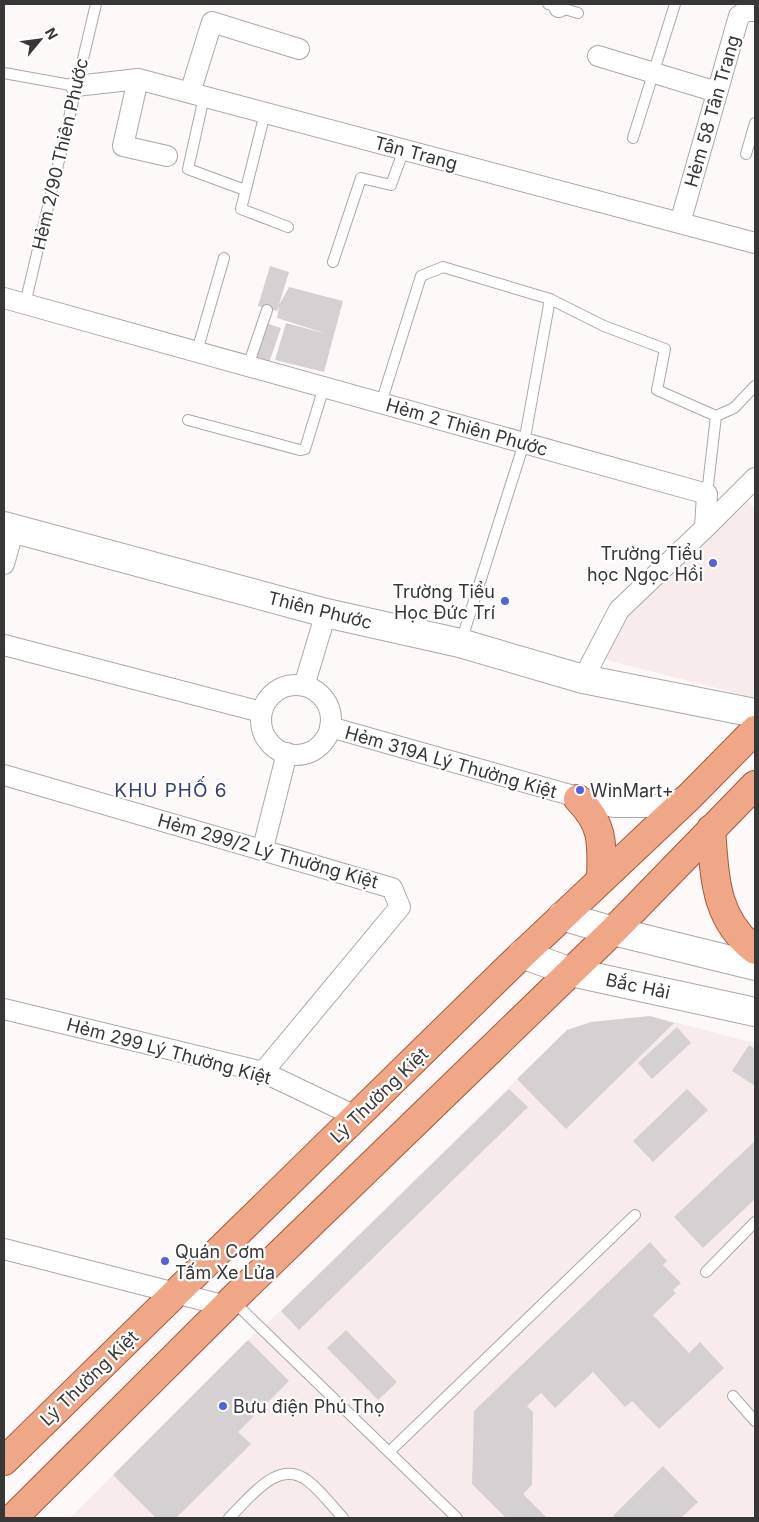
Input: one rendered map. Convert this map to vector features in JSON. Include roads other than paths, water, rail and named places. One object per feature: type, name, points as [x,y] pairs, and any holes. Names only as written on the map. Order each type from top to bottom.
[{"type":"main road","name":"Lý Thường Kiệt","points":[[4,1461],[522,954],[690,796],[755,730]]},
{"type":"main road","points":[[12,1518],[229,1303],[613,931],[755,785]]},
{"type":"main road","points":[[578,798],[588,809],[600,829],[602,840],[601,878]]},
{"type":"main road","points":[[711,829],[715,883],[721,905],[728,922],[740,938],[755,950]]},
{"type":"street","name":"Hẻm 58 Tân Trang","points":[[680,223],[739,16],[746,11],[755,11]]},
{"type":"street","points":[[197,95],[212,22],[298,49]]},
{"type":"street","points":[[598,56],[717,92]]},
{"type":"street","name":"Tân Trang","points":[[76,86],[138,79],[755,243]]},
{"type":"street","points":[[138,79],[124,146],[167,156]]},
{"type":"street","name":"Hẻm 2 Thiên Phước","points":[[4,298],[707,494]]},
{"type":"street","points":[[583,679],[619,610],[755,478]]},
{"type":"street","points":[[705,528],[707,494]]},
{"type":"street","points":[[4,564],[9,527]]},
{"type":"street","name":"Thiên Phước","points":[[9,527],[326,613],[460,643],[583,679],[755,713]]},
{"type":"street","points":[[304,686],[326,613]]},
{"type":"street","points":[[4,645],[261,712]]},
{"type":"street","points":[[304,686],[322,697],[328,706],[330,727],[326,738],[314,749],[298,755],[277,749],[269,742],[264,733],[261,712],[269,698],[282,687],[304,686]]},
{"type":"street","name":"Hẻm 319A Lý Thường Kiệt","points":[[330,727],[613,807],[633,808],[649,806],[690,796]]},
{"type":"street","points":[[263,848],[287,753]]},
{"type":"street","name":"Hẻm 299/2 Lý Thường Kiệt","points":[[4,775],[263,848],[392,888],[400,907],[263,1072]]},
{"type":"street","points":[[562,916],[613,931],[755,966]]},
{"type":"street","name":"Bắc Hải","points":[[522,954],[571,972],[755,1012]]},
{"type":"street","name":"Hẻm 299 Lý Thường Kiệt","points":[[4,1009],[263,1072],[357,1117]]},
{"type":"street","points":[[4,1249],[174,1294],[229,1303]]},
{"type":"lane","name":"Hẻm 2/90 Thiên Phước","points":[[25,304],[96,4]]},
{"type":"lane","points":[[633,138],[675,4]]},
{"type":"lane","points":[[556,5],[578,13]]},
{"type":"lane","points":[[4,73],[76,86]]},
{"type":"lane","points":[[197,95],[188,169],[246,190]]},
{"type":"lane","points":[[265,113],[241,209],[288,228]]},
{"type":"lane","points":[[746,154],[755,123]]},
{"type":"lane","points":[[333,262],[361,178],[391,185],[404,149]]},
{"type":"lane","points":[[197,351],[224,258]]},
{"type":"lane","points":[[381,403],[421,276],[443,267],[550,299],[604,326],[665,350],[657,390],[716,416],[734,408],[755,386]]},
{"type":"lane","points":[[460,643],[524,443],[550,299]]},
{"type":"lane","points":[[248,366],[267,310]]},
{"type":"lane","points":[[188,420],[300,450],[305,449],[324,387]]},
{"type":"lane","points":[[707,494],[716,416]]},
{"type":"lane","points":[[389,1452],[635,1215]]},
{"type":"lane","points":[[706,1272],[755,1222]]},
{"type":"lane","points":[[229,1303],[457,1518]]},
{"type":"lane","points":[[733,1396],[755,1421]]},
{"type":"lane","points":[[229,1518],[272,1478],[289,1473],[307,1480],[343,1518]]},
{"type":"place","name":"Trường Tiểu học Ngọc Hồi","points":[[713,563]]},
{"type":"place","name":"Trường Tiểu Học Đức Trí","points":[[505,601]]},
{"type":"place","name":"WinMart+","points":[[580,790]]},
{"type":"place","name":"Quán Cơm Tấm Xe Lửa","points":[[165,1261]]},
{"type":"place","name":"Bưu điện Phú Thọ","points":[[223,1406]]},
{"type":"district","name":"KHU PHỐ 6","points":[[171,790]]}]
